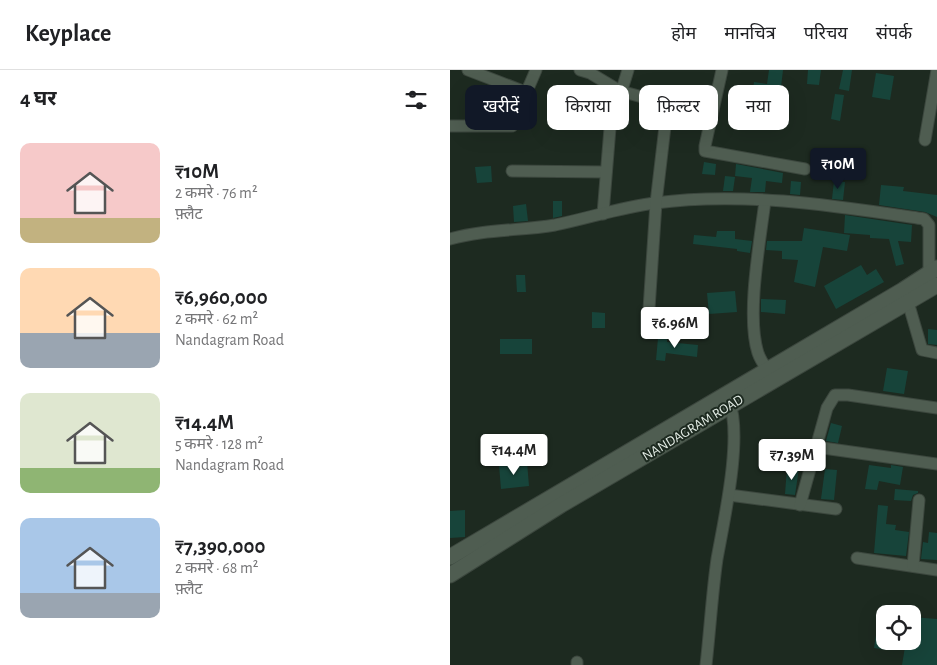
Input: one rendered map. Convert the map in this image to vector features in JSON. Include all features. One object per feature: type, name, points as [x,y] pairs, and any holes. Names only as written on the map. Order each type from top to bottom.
[{"type":"street","points":[[468,70],[507,85]]},
{"type":"street","points":[[531,85],[536,70]]},
{"type":"street","points":[[580,70],[590,73],[611,85]]},
{"type":"street","points":[[622,85],[628,70]]},
{"type":"street","points":[[722,70],[705,151],[805,169]]},
{"type":"street","points":[[925,140],[937,70]]},
{"type":"street","points":[[450,126],[465,126]]},
{"type":"street","points":[[603,214],[610,130]]},
{"type":"street","points":[[649,308],[656,203],[665,130]]},
{"type":"street","points":[[512,171],[606,172]]},
{"type":"street","points":[[450,239],[470,233],[553,225],[656,203],[707,199],[765,201],[855,208],[924,219],[930,225],[934,275]]},
{"type":"street","points":[[765,201],[755,280],[754,331],[757,352],[770,375]]},
{"type":"street","name":"NANDAGRAM ROAD","points":[[770,375],[908,302],[934,275]]},
{"type":"street","name":"NANDAGRAM ROAD","points":[[450,557],[501,535],[729,400],[934,275]]},
{"type":"street","points":[[908,302],[922,350],[937,353]]},
{"type":"street","points":[[800,505],[831,398],[838,394],[937,408]]},
{"type":"street","points":[[706,665],[717,559],[729,495],[733,436],[729,400]]},
{"type":"street","points":[[816,448],[937,464]]},
{"type":"street","points":[[729,495],[836,509]]},
{"type":"street","points":[[913,566],[920,500]]},
{"type":"street","name":"NANDAGRAM ROAD","points":[[450,575],[501,535]]},
{"type":"street","points":[[857,558],[937,570]]},
{"type":"building","points":[[769,70],[783,70],[781,85],[754,85],[754,82],[767,84]]},
{"type":"building","points":[[808,70],[821,70],[819,85],[807,84]]},
{"type":"building","points":[[843,70],[852,70],[849,91],[839,89]]},
{"type":"building","points":[[876,73],[894,76],[890,100],[872,97]]},
{"type":"building","points":[[835,94],[844,95],[840,121],[831,119]]},
{"type":"building","points":[[704,162],[716,164],[715,175],[702,174]]},
{"type":"building","points":[[736,164],[783,173],[782,183],[766,181],[765,192],[750,192],[752,178],[735,176]]},
{"type":"building","points":[[491,166],[492,182],[477,183],[475,167]]},
{"type":"building","points":[[725,176],[735,177],[733,191],[723,191]]},
{"type":"building","points":[[791,181],[801,182],[800,195],[790,194]]},
{"type":"building","points":[[834,181],[845,182],[843,200],[832,199]]},
{"type":"building","points":[[881,185],[904,187],[903,191],[937,195],[937,217],[925,212],[879,205]]},
{"type":"building","points":[[553,201],[562,201],[562,216],[553,218]]},
{"type":"building","points":[[526,204],[528,221],[514,222],[513,206]]},
{"type":"building","points":[[845,215],[912,225],[911,242],[898,241],[904,264],[896,266],[889,239],[870,238],[870,235],[844,233]]},
{"type":"building","points":[[804,228],[850,235],[847,251],[823,247],[815,287],[794,282],[798,260],[782,259],[782,251],[766,250],[767,241],[802,241]]},
{"type":"building","points":[[717,231],[735,231],[735,239],[752,241],[750,253],[737,251],[737,249],[693,244],[694,235],[716,237]]},
{"type":"building","points":[[861,265],[867,275],[876,269],[884,282],[836,309],[824,286]]},
{"type":"building","points":[[516,275],[525,275],[526,292],[517,292]]},
{"type":"building","points":[[735,291],[737,312],[709,314],[707,293]]},
{"type":"building","points":[[761,299],[786,300],[785,314],[761,312]]},
{"type":"building","points":[[592,312],[605,313],[605,328],[592,328]]},
{"type":"building","points":[[928,329],[937,330],[937,345],[928,344]]},
{"type":"building","points":[[658,338],[667,339],[667,342],[698,345],[697,357],[666,353],[665,361],[656,360]]},
{"type":"building","points":[[500,339],[532,339],[532,354],[500,354]]},
{"type":"building","points":[[887,368],[908,371],[904,394],[883,391]]},
{"type":"building","points":[[831,423],[842,426],[838,443],[826,441]]},
{"type":"building","points":[[527,462],[529,486],[501,489],[499,465]]},
{"type":"building","points":[[869,465],[891,468],[891,465],[903,467],[900,485],[879,481],[877,490],[865,489]]},
{"type":"building","points":[[787,468],[799,468],[795,495],[785,494]]},
{"type":"building","points":[[825,469],[837,470],[834,500],[821,499]]},
{"type":"building","points":[[895,489],[918,491],[918,493],[913,495],[911,501],[894,500]]},
{"type":"building","points":[[878,505],[888,506],[886,524],[896,525],[895,530],[909,532],[906,556],[874,553]]},
{"type":"building","points":[[465,510],[465,537],[450,538],[450,511]]},
{"type":"building","points":[[929,532],[937,533],[937,560],[921,559],[923,542],[928,543]]},
{"type":"building","points":[[921,618],[937,619],[937,665],[902,665],[904,650],[921,650]]}]
